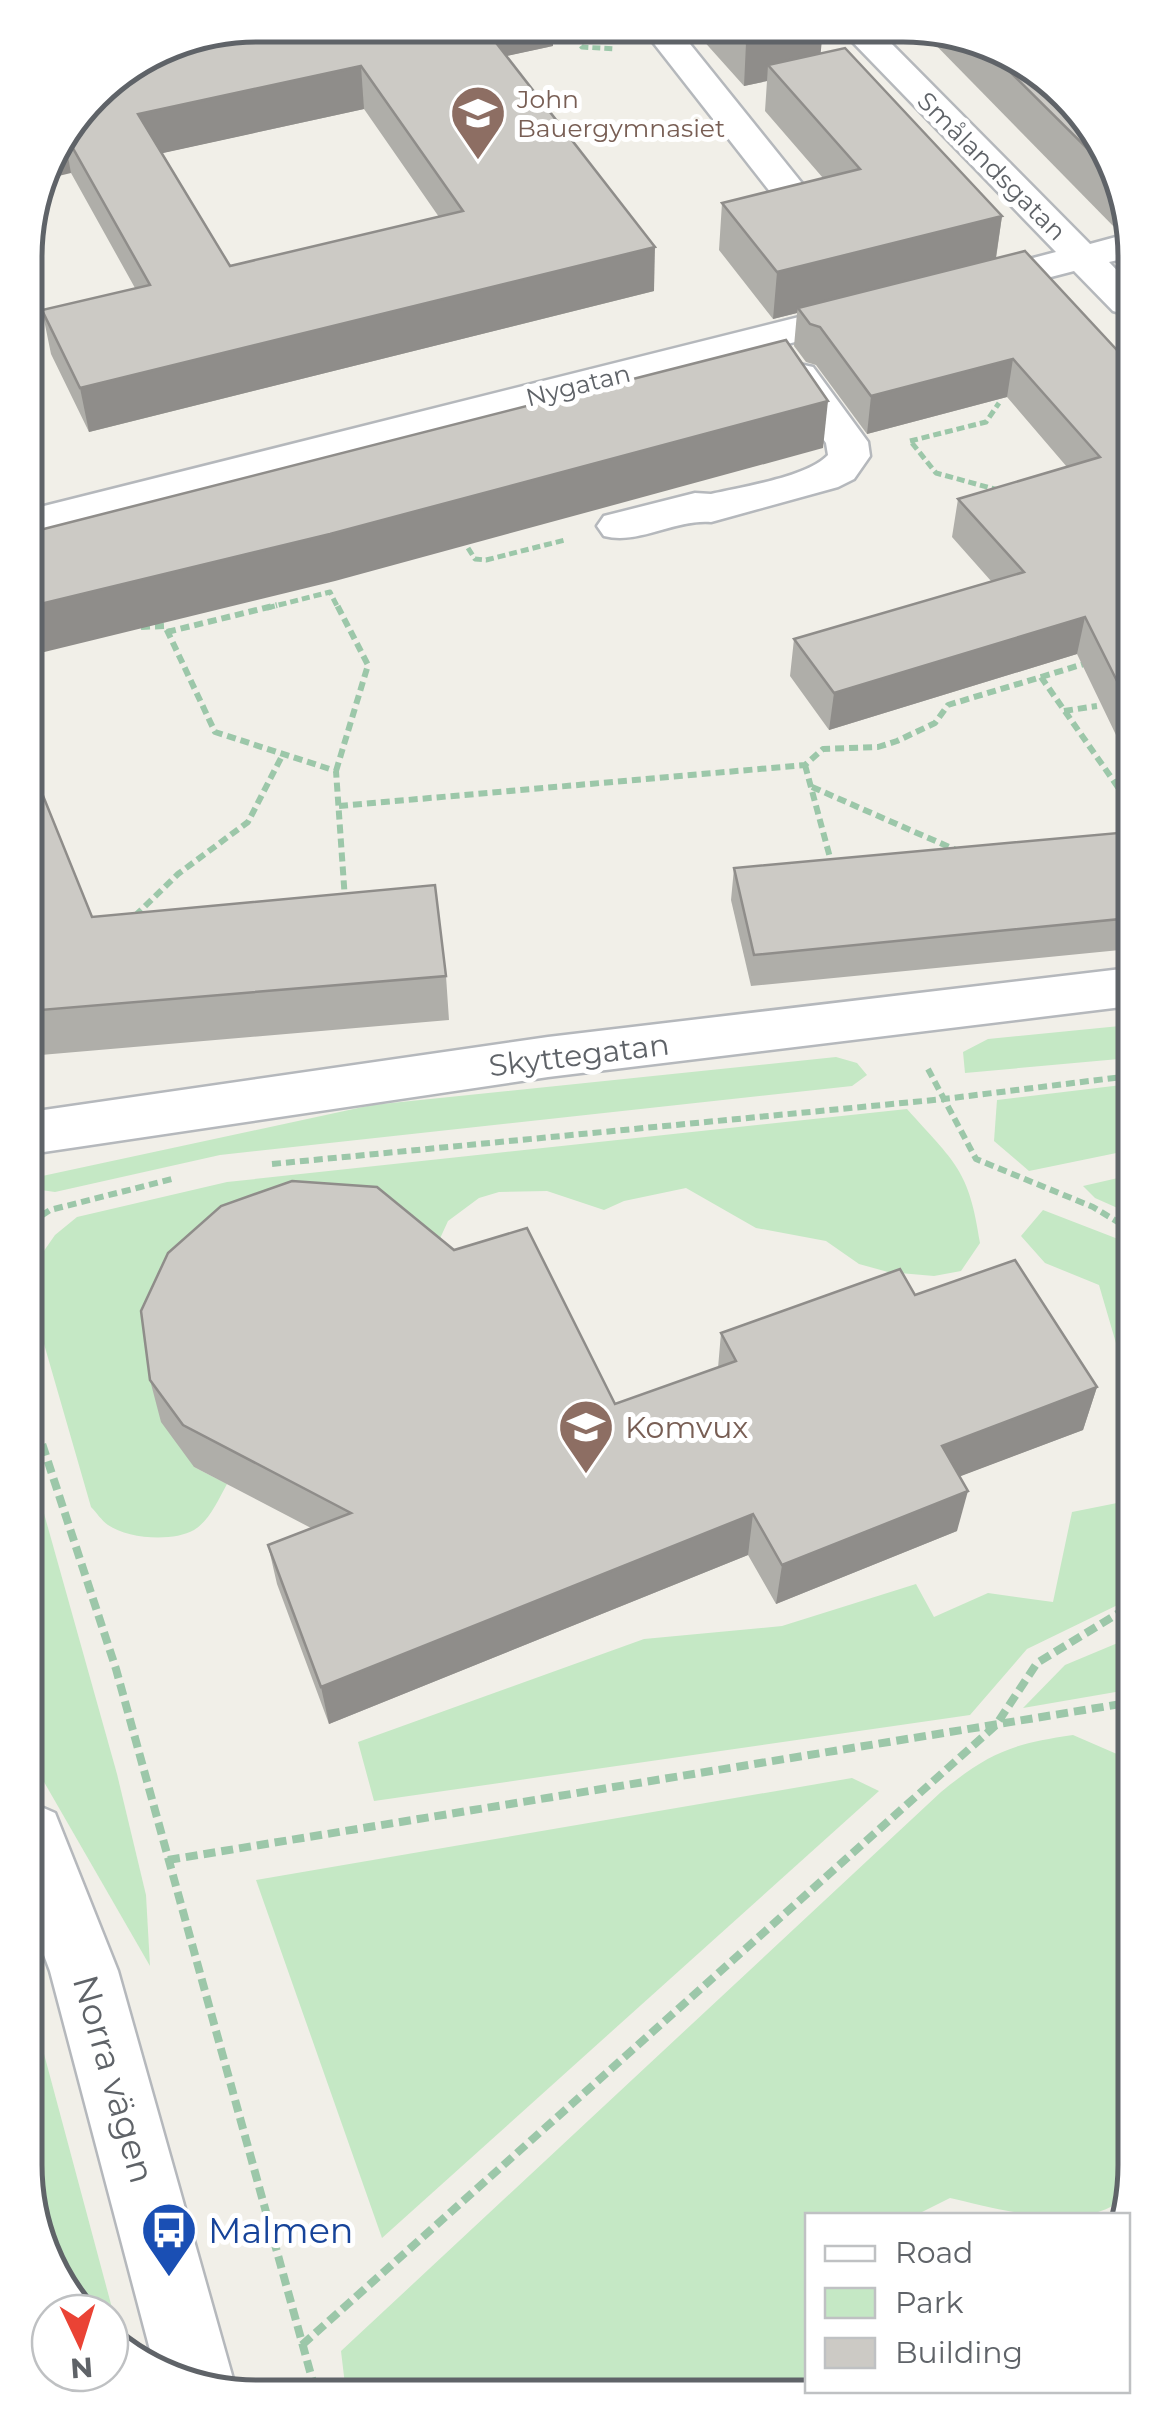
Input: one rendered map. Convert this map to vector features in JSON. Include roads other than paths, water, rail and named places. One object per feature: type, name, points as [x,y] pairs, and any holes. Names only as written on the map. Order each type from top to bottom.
[{"type":"street","points":[[671,42],[788,190]]},
{"type":"street","name":"Smålandsgatan","points":[[871,42],[1118,294]]},
{"type":"street","points":[[851,78],[896,68]]},
{"type":"street","points":[[722,106],[760,98]]},
{"type":"street","name":"Nygatan","points":[[43,520],[1117,249]]},
{"type":"street","points":[[620,526],[695,507],[711,508],[823,478],[839,470],[849,456],[848,442],[799,376]]},
{"type":"street","name":"Skyttegatan","points":[[43,1131],[548,1058],[1118,988]]},
{"type":"street","name":"Norra vägen","points":[[43,1864],[84,1971],[193,2370]]},
{"type":"place","name":"John Bauergymnasiet","points":[[478,162]]},
{"type":"place","name":"Komvux","points":[[586,1476]]},
{"type":"place","name":"Malmen","points":[[169,2279]]}]
